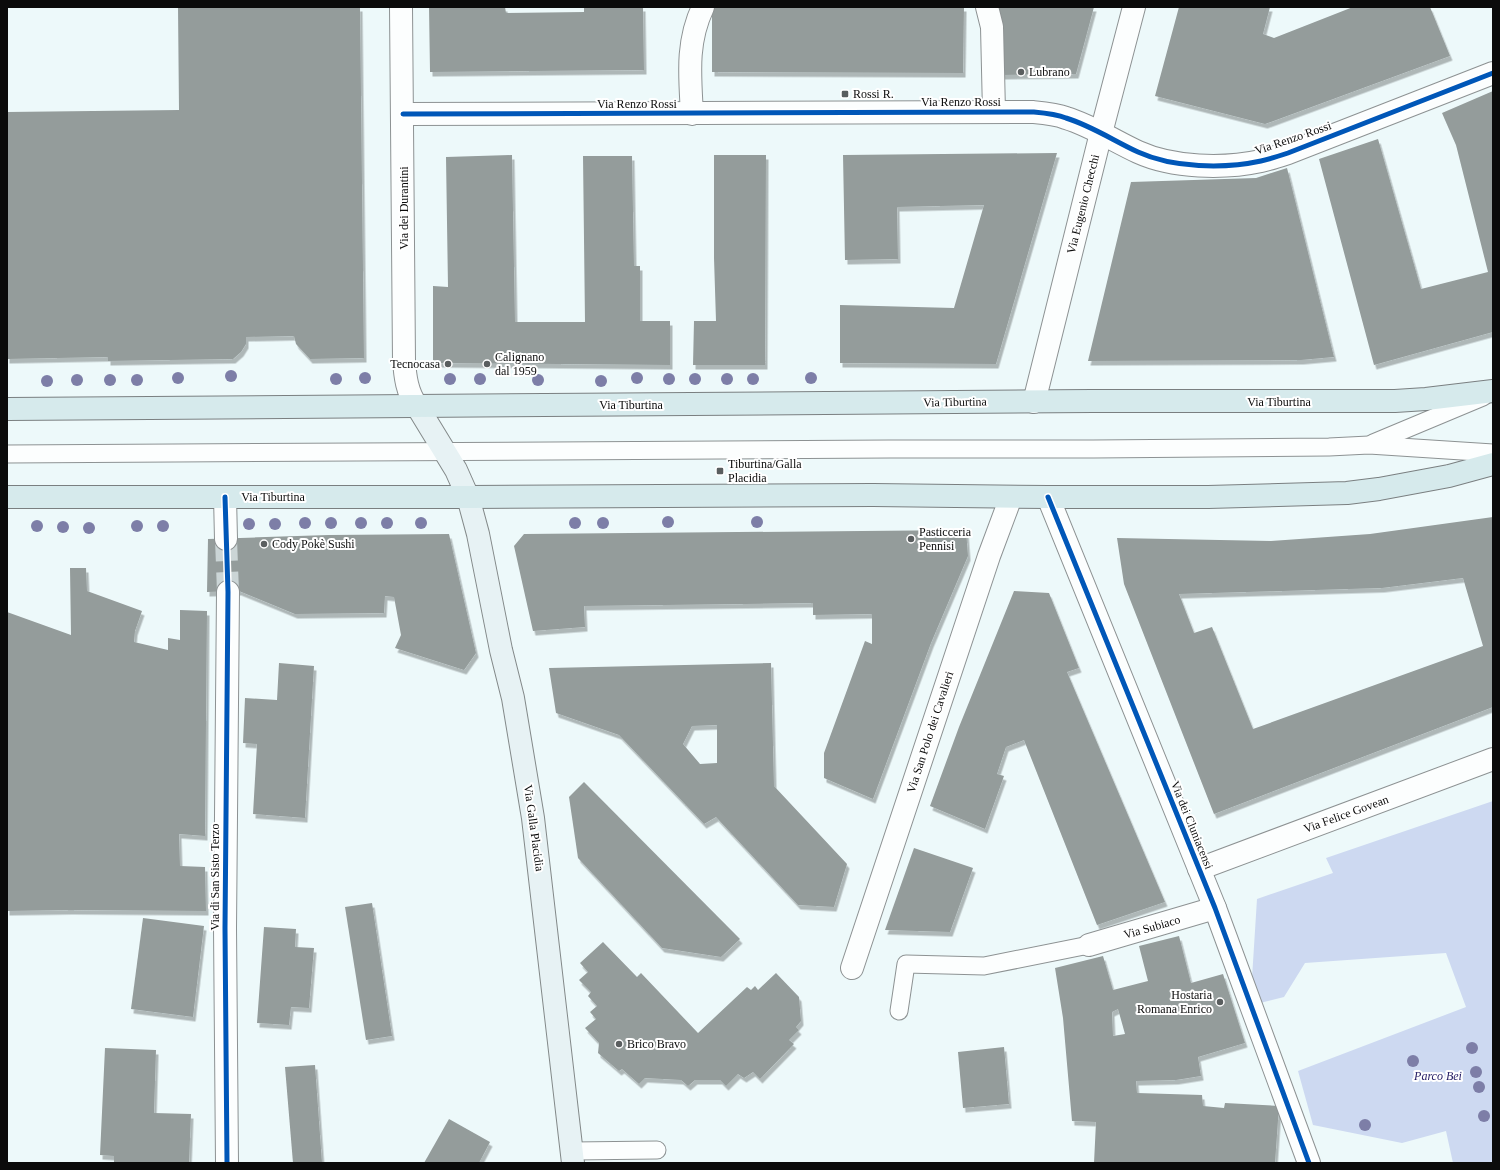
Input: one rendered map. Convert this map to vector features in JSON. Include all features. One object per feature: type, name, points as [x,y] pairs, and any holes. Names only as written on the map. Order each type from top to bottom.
[{"type":"main road","name":"Via Tiburtina","points":[[7,409],[1395,401],[1493,392]]},
{"type":"main road","points":[[417,406],[446,452],[464,486],[468,498]]},
{"type":"main road","name":"Via Tiburtina","points":[[7,497],[468,498],[866,495],[1208,497],[1347,493],[1407,485],[1449,476],[1493,464]]},
{"type":"main road","name":"Via Galla Placidia","points":[[468,498],[478,534],[500,643],[513,698],[533,818],[573,1157]]},
{"type":"street","name":"Via dei Durantini","points":[[401,7],[404,360],[408,387],[413,401],[417,406]]},
{"type":"street","points":[[692,114],[689,63],[690,47],[693,30],[702,7]]},
{"type":"street","points":[[987,7],[992,26],[994,112]]},
{"type":"street","name":"Via Eugenio Checchi","points":[[1034,402],[1134,7]]},
{"type":"street","name":"Via Renzo Rossi","points":[[403,114],[692,114],[1020,111],[1065,117],[1139,152],[1169,161],[1210,165],[1250,163],[1288,153],[1493,73]]},
{"type":"street","points":[[225,497],[226,539]]},
{"type":"street","name":"Via San Polo dei Cavalieri","points":[[852,968],[989,556],[1011,497]]},
{"type":"street","name":"Via dei Cluniacensi","points":[[1048,497],[1215,908],[1309,1163]]},
{"type":"street","name":"Via di San Sisto Terzo","points":[[227,1163],[225,928],[228,592]]},
{"type":"street","name":"Via Felice Govean","points":[[1199,869],[1493,759]]},
{"type":"street","name":"Via Subiaco","points":[[1089,945],[1215,908]]},
{"type":"lane","name":"Via Tiburtina","points":[[1369,445],[1493,392]]},
{"type":"lane","name":"Via Tiburtina","points":[[7,454],[1321,447],[1369,445],[1493,453]]},
{"type":"lane","points":[[899,1011],[906,964],[984,966],[1089,945]]},
{"type":"lane","points":[[573,1157],[657,1150]]},
{"type":"green space","name":"Parco Bei","points":[[1493,801],[1493,1163],[1453,1163],[1446,1131],[1402,1143],[1313,1125],[1298,1071],[1466,1007],[1446,953],[1305,963],[1284,997],[1260,1003],[1252,978],[1257,899],[1333,873],[1326,858]]},
{"type":"building","points":[[178,7],[360,7],[364,358],[310,359],[296,344],[294,336],[246,337],[246,344],[241,352],[233,359],[108,361],[108,357],[7,359],[7,112],[179,110]]},
{"type":"building","points":[[429,7],[505,7],[506,13],[584,12],[584,7],[643,7],[644,70],[430,72]]},
{"type":"building","points":[[712,7],[964,7],[963,73],[712,72]]},
{"type":"building","points":[[999,7],[1094,7],[1076,74],[1001,75]]},
{"type":"building","points":[[1179,7],[1270,7],[1263,34],[1274,38],[1353,7],[1430,7],[1450,56],[1265,124],[1155,96]]},
{"type":"building","points":[[1493,91],[1493,332],[1374,365],[1319,159],[1378,139],[1421,289],[1488,272],[1456,145],[1442,113]]},
{"type":"building","points":[[1057,153],[996,364],[840,363],[840,305],[954,308],[984,205],[897,207],[898,259],[845,260],[843,155]]},
{"type":"building","points":[[512,155],[515,322],[585,322],[583,156],[632,156],[634,266],[640,266],[640,321],[670,321],[670,365],[433,363],[433,286],[448,287],[446,157]]},
{"type":"building","points":[[714,155],[766,155],[765,365],[693,365],[694,321],[716,321],[714,258]]},
{"type":"building","points":[[1287,168],[1334,357],[1301,360],[1088,361],[1131,182],[1256,178]]},
{"type":"building","points":[[1493,517],[1493,707],[1214,814],[1124,584],[1117,538],[1271,541],[1370,534]],"holes":[[[1463,578],[1483,646],[1253,729],[1212,627],[1194,633],[1179,594],[1382,588]]]},
{"type":"building","points":[[966,530],[968,556],[931,643],[873,799],[824,778],[824,753],[865,641],[872,644],[872,614],[813,615],[813,603],[584,606],[585,627],[533,631],[514,546],[524,534]]},
{"type":"building","points":[[449,534],[476,653],[464,670],[395,648],[401,635],[394,597],[385,596],[384,613],[295,614],[239,591],[207,592],[208,539],[329,535]]},
{"type":"building","points":[[70,568],[86,568],[87,591],[142,611],[135,631],[134,642],[168,650],[168,638],[180,640],[180,610],[207,611],[205,836],[179,834],[180,866],[205,867],[206,911],[7,911],[7,612],[71,635]]},
{"type":"building","points":[[1014,591],[1049,593],[1079,668],[1067,672],[1165,902],[1097,925],[1024,740],[1006,747],[997,774],[1004,776],[985,829],[930,806],[959,727]]},
{"type":"building","points":[[279,663],[314,666],[305,818],[253,814],[257,744],[243,743],[245,698],[277,700]]},
{"type":"building","points":[[771,663],[774,786],[847,864],[834,907],[798,905],[716,817],[704,824],[619,735],[556,713],[549,668]],"holes":[[[717,725],[717,763],[700,764],[683,744],[692,726]]]},
{"type":"building","points":[[584,782],[740,939],[721,957],[662,948],[578,858],[569,797]]},
{"type":"building","points":[[914,848],[973,868],[950,932],[885,930]]},
{"type":"building","points":[[372,903],[392,1036],[366,1040],[345,907]]},
{"type":"building","points":[[143,918],[204,926],[193,1017],[131,1009]]},
{"type":"building","points":[[264,927],[296,929],[295,947],[314,948],[309,1008],[291,1007],[289,1025],[257,1023]]},
{"type":"building","points":[[1179,936],[1191,983],[1223,974],[1245,1043],[1198,1057],[1201,1076],[1176,1080],[1136,1081],[1137,1093],[1202,1095],[1203,1106],[1224,1108],[1225,1103],[1279,1106],[1275,1163],[1094,1163],[1096,1122],[1072,1121],[1063,1018],[1055,968],[1103,956],[1113,990],[1148,981],[1139,946]],"holes":[[[1118,1009],[1125,1034],[1113,1036],[1112,1012]]]},
{"type":"building","points":[[603,942],[637,977],[641,973],[698,1033],[747,987],[751,990],[755,986],[758,990],[776,973],[799,997],[801,1021],[796,1027],[799,1030],[789,1040],[794,1044],[760,1079],[753,1072],[744,1078],[738,1074],[726,1086],[720,1080],[695,1080],[688,1086],[681,1080],[645,1078],[639,1084],[622,1069],[619,1071],[598,1053],[599,1043],[585,1028],[596,1019],[590,1012],[597,1006],[588,996],[591,992],[579,980],[588,972],[580,963]]},
{"type":"building","points":[[1004,1047],[1009,1104],[963,1108],[958,1052]]},
{"type":"building","points":[[105,1048],[156,1050],[154,1113],[191,1114],[189,1163],[114,1163],[114,1156],[100,1155]]},
{"type":"building","points":[[315,1065],[322,1163],[293,1163],[285,1067]]},
{"type":"building","points":[[449,1119],[490,1142],[479,1163],[424,1163]]},
{"type":"tunnel","points":[[226,539],[228,592]]},
{"type":"cycle path","points":[[403,114],[1033,112],[1054,115],[1076,121],[1138,152],[1152,157],[1183,164],[1215,166],[1247,164],[1288,153],[1493,73]]},
{"type":"cycle path","points":[[225,497],[228,592],[225,928],[227,1163]]},
{"type":"cycle path","points":[[1048,497],[1215,908],[1309,1163]]},
{"type":"place","name":"Lubrano","points":[[1021,72]]},
{"type":"place","name":"Rossi R.","points":[[845,94]]},
{"type":"place","name":"Tecnocasa","points":[[448,364]]},
{"type":"place","name":"Calignano dal 1959","points":[[487,364]]},
{"type":"place","name":"Tiburtina/Galla Placidia","points":[[720,471]]},
{"type":"place","name":"Pasticceria Pennisi","points":[[911,539]]},
{"type":"place","name":"Cody Pokè Sushi","points":[[264,544]]},
{"type":"place","name":"Hostaria Romana Enrico","points":[[1220,1002]]},
{"type":"place","name":"Brico Bravo","points":[[619,1044]]}]
